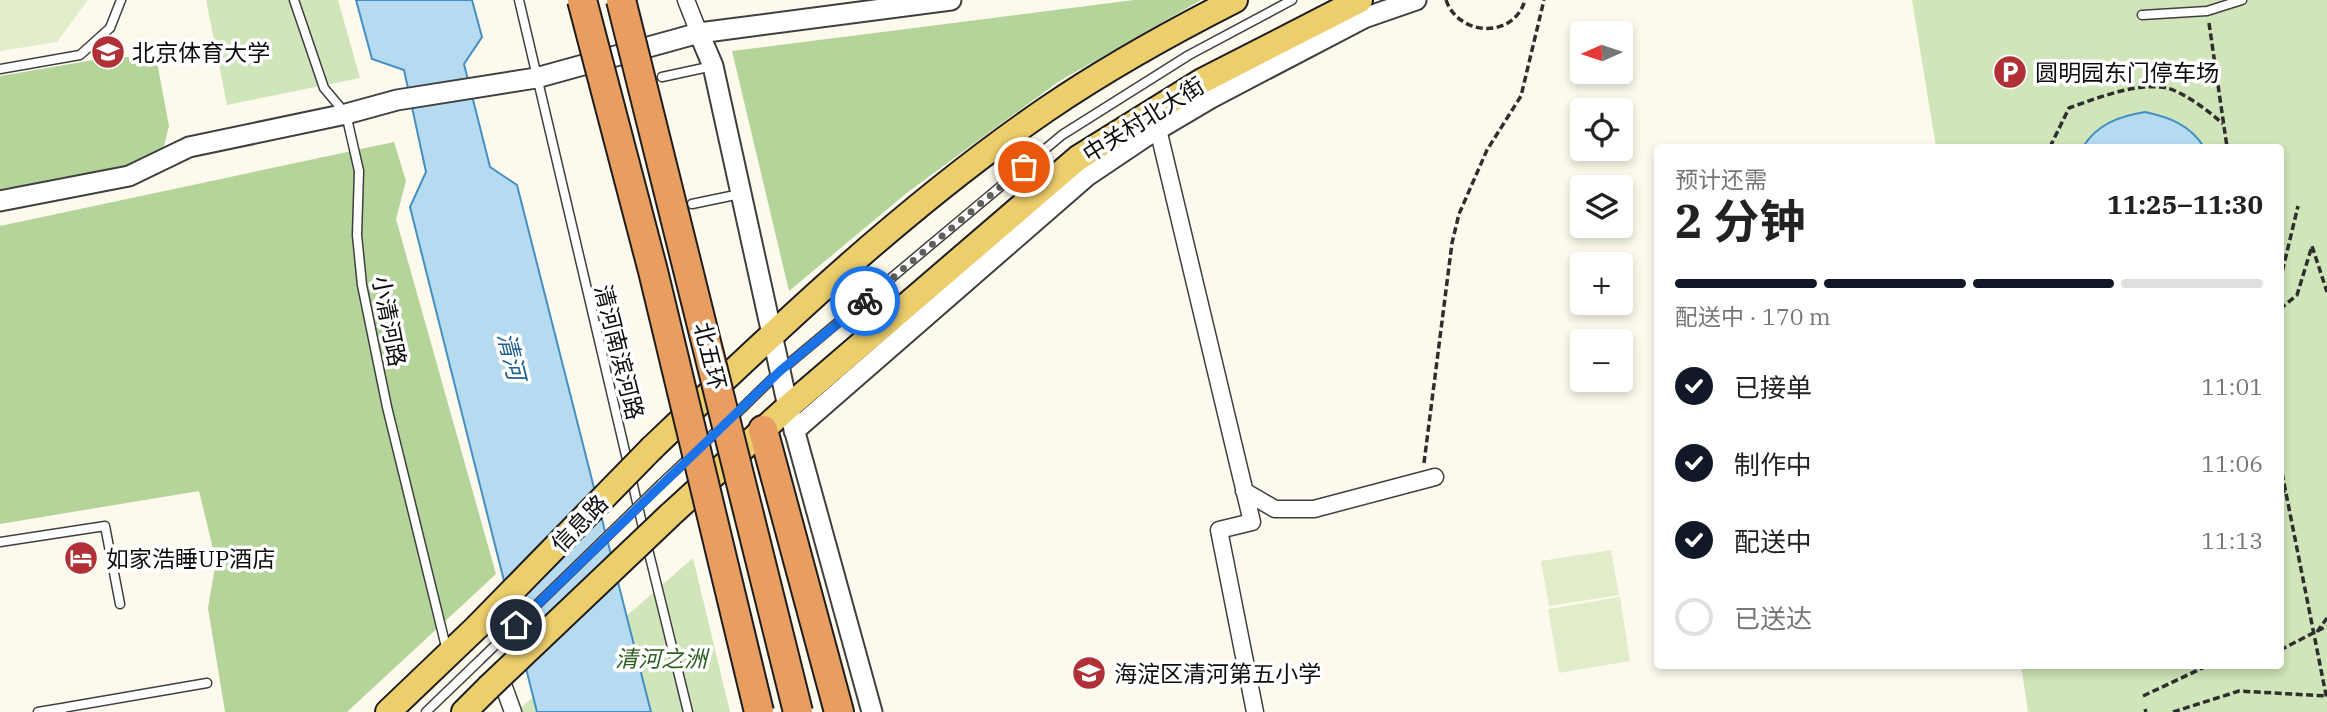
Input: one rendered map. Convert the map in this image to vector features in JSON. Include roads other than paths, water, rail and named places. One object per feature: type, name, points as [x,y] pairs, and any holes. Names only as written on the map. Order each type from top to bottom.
[{"type":"highway","name":"北五环","points":[[582,0],[653,271],[759,712]]},
{"type":"highway","name":"北五环","points":[[621,0],[798,712]]},
{"type":"highway","points":[[763,430],[839,712]]},
{"type":"main road","points":[[772,334],[930,198],[1045,111],[1160,39],[1235,0]]},
{"type":"main road","name":"中关村北大街","points":[[791,419],[1078,158],[1202,81],[1360,0]]},
{"type":"main road","name":"信息路","points":[[388,712],[448,657],[652,448],[772,334]]},
{"type":"main road","points":[[464,712],[763,430],[791,419]]},
{"type":"street","points":[[686,0],[713,66],[791,419],[872,712]]},
{"type":"street","points":[[0,201],[129,176],[189,147],[346,114],[397,100],[536,78],[699,33],[951,0]]},
{"type":"street","points":[[791,419],[1087,176],[1158,129],[1364,19],[1416,0]]},
{"type":"street","points":[[1158,129],[1252,522],[1219,530],[1255,712]]},
{"type":"street","points":[[1244,491],[1275,509],[1314,509],[1428,479]]},
{"type":"street","points":[[494,682],[513,712]]},
{"type":"lane","points":[[0,69],[80,55],[110,28],[121,0]]},
{"type":"lane","name":"小清河路","points":[[294,0],[324,88],[346,114],[359,171],[357,235],[362,285],[387,407],[448,657]]},
{"type":"lane","name":"清河南滨河路","points":[[519,0],[688,712]]},
{"type":"lane","name":"中关村北大街","points":[[780,371],[1062,135],[1189,55],[1292,0]]},
{"type":"lane","points":[[2141,15],[2207,11],[2242,0]]},
{"type":"lane","points":[[662,77],[713,66]]},
{"type":"lane","points":[[692,204],[743,194]]},
{"type":"lane","name":"信息路","points":[[426,712],[780,371]]},
{"type":"lane","points":[[0,542],[105,526],[120,604]]},
{"type":"lane","points":[[38,712],[207,683]]},
{"type":"water","name":"清河","points":[[356,0],[472,0],[482,37],[464,64],[490,167],[517,185],[651,712],[537,712],[410,207],[426,172],[404,70],[372,59]]},
{"type":"water","points":[[2145,112],[2162,116],[2186,128],[2202,144],[2085,144],[2102,127],[2127,116]]},
{"type":"place","name":"北京体育大学","points":[[108,52]]},
{"type":"place","name":"圆明园东门停车场","points":[[2010,72]]},
{"type":"place","name":"如家浩睡UP酒店","points":[[81,558]]},
{"type":"place","name":"海淀区清河第五小学","points":[[1089,673]]},
{"type":"park label","name":"清河之洲","points":[[661,658]]}]
